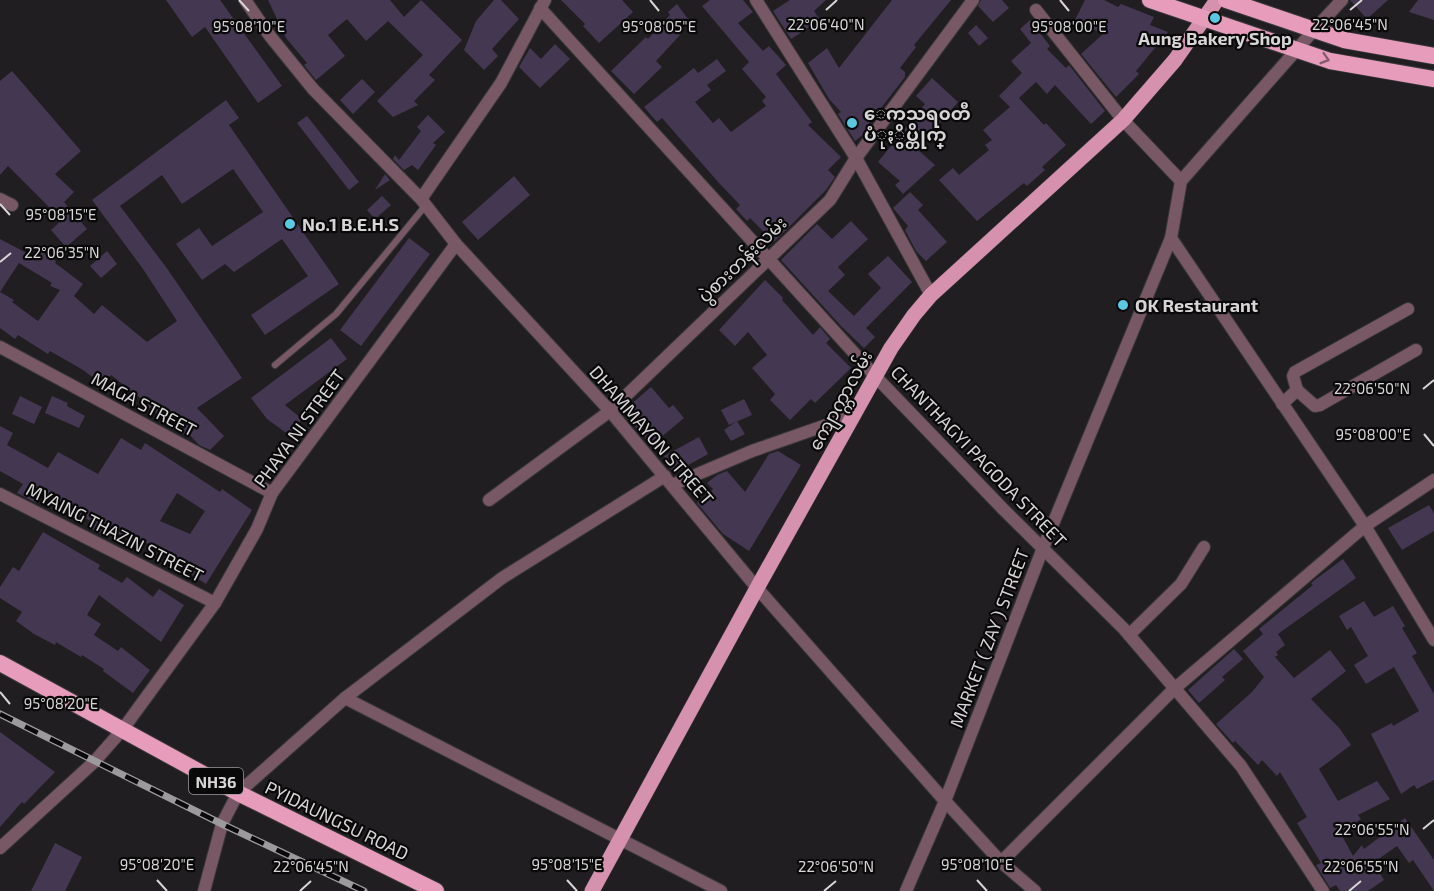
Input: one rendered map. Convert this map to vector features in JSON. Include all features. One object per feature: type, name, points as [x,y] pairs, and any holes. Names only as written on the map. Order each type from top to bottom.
[{"type":"highway","points":[[1150,0],[1330,61],[1434,79]]},
{"type":"highway","points":[[1226,0],[1344,40],[1434,56]]},
{"type":"highway","name":"PYIDAUNGSU ROAD","points":[[0,663],[238,793],[436,891]]},
{"type":"main road","name":"ကျောက္ကာလမ်း","points":[[592,891],[891,348],[914,315],[931,296],[1123,120],[1175,60],[1217,0]]},
{"type":"street","name":"DHAMMAYON STREET","points":[[245,0],[270,36],[313,89],[423,202],[456,244],[610,411],[757,588],[945,801],[1001,862],[1035,891]]},
{"type":"street","points":[[756,0],[856,159],[931,296]]},
{"type":"street","name":"ပွဲစားတန်းလမ်း","points":[[489,500],[610,411],[830,200],[856,159],[974,0]]},
{"type":"street","points":[[1036,10],[1123,120],[1181,181],[1342,0]]},
{"type":"street","points":[[423,202],[501,83],[543,4]]},
{"type":"street","name":"CHANTHAGYI PAGODA STREET","points":[[543,4],[876,376],[1003,509],[1129,635],[1241,766],[1323,891]]},
{"type":"street","name":"MARKET ( ZAY ) STREET","points":[[906,891],[945,801],[1043,548],[1171,238],[1181,181]]},
{"type":"street","points":[[0,199],[12,206]]},
{"type":"street","points":[[1171,238],[1365,526],[1434,640]]},
{"type":"street","name":"PHAYA NI STREET","points":[[0,848],[94,762],[123,729],[215,603],[257,529],[272,492],[456,244]]},
{"type":"street","points":[[1408,309],[1295,372],[1293,376],[1297,390],[1315,406],[1320,405],[1416,350]]},
{"type":"street","name":"MAGA STREET","points":[[0,347],[272,492]]},
{"type":"street","points":[[1282,404],[1297,390]]},
{"type":"street","points":[[204,891],[222,824],[238,793],[345,698],[502,578],[668,481],[855,415]]},
{"type":"street","points":[[1001,862],[1174,689],[1365,526],[1434,480]]},
{"type":"street","name":"MYAING THAZIN STREET","points":[[0,494],[215,603]]},
{"type":"street","points":[[1129,635],[1181,584],[1204,547]]},
{"type":"street","points":[[345,698],[720,891]]},
{"type":"lane","points":[[275,366],[336,314],[423,202]]},
{"type":"building","points":[[166,0],[220,0],[282,86],[258,103],[205,27],[192,37]]},
{"type":"building","points":[[268,0],[390,0],[404,17],[421,0],[462,40],[429,75],[435,80],[414,101],[418,105],[393,117],[377,101],[423,55],[388,21],[366,41],[347,19],[328,35],[345,56],[316,80],[304,65],[307,63],[286,38]]},
{"type":"building","points":[[494,0],[501,0],[519,19],[492,49],[498,56],[484,70],[464,50],[476,21]]},
{"type":"building","points":[[561,0],[622,0],[633,12],[599,43],[583,26],[585,24]]},
{"type":"building","points":[[710,0],[743,0],[753,12],[738,23],[763,51],[769,46],[786,65],[776,74],[812,122],[808,125],[841,157],[828,170],[835,177],[826,190],[774,242],[750,218],[747,221],[736,209],[740,205],[662,118],[657,122],[644,107],[694,68],[698,73],[717,59],[726,71],[707,85],[711,90],[695,102],[713,123],[719,118],[731,132],[766,106],[762,101],[766,97],[742,69],[749,62],[702,6]]},
{"type":"building","points":[[790,0],[826,0],[814,11],[820,20],[791,39],[773,11]]},
{"type":"building","points":[[892,0],[951,0],[914,45],[916,47],[900,68],[905,72],[905,77],[867,126],[864,134],[855,141],[838,114],[841,112],[829,99],[808,63],[827,48],[839,68]]},
{"type":"building","points":[[981,0],[1002,0],[1009,8],[993,22],[978,6]]},
{"type":"building","points":[[1085,0],[1104,0],[1118,7],[1121,4],[1154,17],[1150,25],[1168,32],[1136,71],[1139,74],[1116,97],[1081,54],[1103,34],[1075,20]]},
{"type":"building","points":[[1350,0],[1388,0],[1367,19]]},
{"type":"building","points":[[1418,0],[1434,0],[1434,20],[1409,12]]},
{"type":"building","points":[[677,4],[688,19],[674,30],[680,35],[656,61],[662,67],[634,94],[611,71],[646,37],[648,39],[670,15],[668,12]]},
{"type":"building","points":[[1030,20],[1050,46],[1047,49],[1066,68],[1069,65],[1105,111],[1091,124],[1055,85],[1047,94],[1036,82],[1019,98],[1066,145],[1042,167],[1045,170],[1027,186],[1024,183],[977,221],[939,180],[953,168],[959,175],[989,150],[985,145],[992,140],[983,130],[1010,107],[999,96],[1022,73],[1011,61],[1031,43],[1020,29]]},
{"type":"building","points":[[976,25],[988,38],[979,46],[968,33]]},
{"type":"building","points":[[555,44],[570,59],[540,88],[519,67],[530,48],[541,59]]},
{"type":"building","points":[[12,71],[81,151],[55,174],[74,192],[64,202],[87,229],[66,247],[51,230],[62,220],[8,166],[0,175],[0,81]]},
{"type":"building","points":[[932,78],[958,102],[917,149],[935,165],[903,194],[895,185],[900,181],[878,162],[925,104],[916,96]]},
{"type":"building","points":[[362,79],[375,92],[353,114],[340,100]]},
{"type":"building","points":[[226,100],[239,118],[229,125],[339,284],[265,335],[251,315],[308,276],[282,239],[234,272],[225,264],[202,280],[176,244],[199,228],[212,246],[263,212],[233,169],[182,204],[162,175],[120,206],[166,267],[242,378],[197,408],[224,436],[210,450],[199,445],[188,433],[185,435],[144,404],[145,402],[111,375],[103,385],[83,370],[50,351],[48,354],[18,335],[15,339],[0,328],[0,239],[36,258],[40,251],[56,261],[55,263],[83,284],[74,296],[94,314],[102,305],[147,342],[177,321],[143,269],[92,200]],"holes":[[[19,263],[52,283],[50,286],[60,290],[38,321],[12,302],[14,300],[0,292]]]},
{"type":"building","points":[[428,115],[445,132],[433,143],[436,145],[418,170],[412,165],[404,170],[393,159],[395,155],[399,160],[421,131],[417,127]]},
{"type":"building","points":[[307,116],[359,182],[349,190],[297,123]]},
{"type":"building","points":[[385,174],[390,180],[375,190]]},
{"type":"building","points":[[514,176],[530,195],[478,240],[462,222]]},
{"type":"building","points":[[910,192],[923,205],[918,210],[947,242],[926,261],[916,251],[905,230],[908,226],[893,208]]},
{"type":"building","points":[[382,196],[391,205],[375,219],[367,210]]},
{"type":"building","points":[[851,221],[868,239],[838,267],[845,275],[828,291],[854,316],[881,288],[868,274],[888,256],[912,282],[866,328],[875,337],[864,348],[781,260],[817,224],[832,239]]},
{"type":"building","points":[[409,238],[430,254],[361,346],[340,330]]},
{"type":"building","points":[[107,251],[117,264],[101,278],[90,266]]},
{"type":"building","points":[[765,280],[813,335],[820,327],[830,339],[826,343],[851,368],[815,403],[811,399],[790,420],[770,400],[775,394],[752,368],[767,355],[748,332],[735,346],[719,330]]},
{"type":"building","points":[[331,338],[347,359],[285,405],[302,419],[289,435],[267,419],[251,398]]},
{"type":"building","points":[[651,387],[669,408],[673,405],[684,418],[652,445],[622,412]]},
{"type":"building","points":[[20,396],[42,407],[34,424],[12,414]]},
{"type":"building","points":[[52,396],[68,403],[67,406],[85,416],[79,428],[45,413]]},
{"type":"building","points":[[744,399],[752,415],[729,425],[721,410]]},
{"type":"building","points":[[737,421],[745,434],[731,441],[724,430]]},
{"type":"building","points":[[0,426],[13,433],[7,445],[48,468],[58,452],[98,474],[121,438],[141,450],[145,443],[220,492],[222,489],[252,510],[206,584],[172,562],[176,556],[144,542],[140,548],[113,530],[108,538],[89,527],[92,522],[43,492],[36,503],[17,493],[23,484],[0,471]],"holes":[[[177,493],[205,511],[190,534],[160,521]]]},
{"type":"building","points":[[699,437],[708,454],[674,473],[664,456]]},
{"type":"building","points":[[778,451],[801,465],[749,551],[723,534],[697,503],[713,489],[707,483],[727,471],[745,492],[769,454]]},
{"type":"building","points":[[1429,505],[1434,513],[1434,531],[1402,550],[1388,528]]},
{"type":"building","points":[[43,532],[100,565],[98,569],[122,583],[127,577],[153,597],[159,589],[184,605],[161,642],[99,595],[87,615],[101,624],[94,635],[118,651],[121,647],[150,670],[133,693],[103,671],[104,669],[82,655],[81,657],[56,642],[55,645],[34,634],[16,621],[22,612],[0,598],[0,587],[13,567],[19,571]]},
{"type":"building","points":[[1343,559],[1356,578],[1278,634],[1285,645],[1276,652],[1278,655],[1275,657],[1294,678],[1330,650],[1346,671],[1311,699],[1340,729],[1351,745],[1319,769],[1338,801],[1377,781],[1390,799],[1358,815],[1361,819],[1340,832],[1353,856],[1362,845],[1364,849],[1405,818],[1434,860],[1434,891],[1413,860],[1409,863],[1397,846],[1373,863],[1384,880],[1368,891],[1340,891],[1336,885],[1330,888],[1316,865],[1321,863],[1297,823],[1307,817],[1280,772],[1277,776],[1262,760],[1258,765],[1216,724],[1252,692],[1264,677],[1243,651],[1263,634],[1259,629],[1313,585],[1311,583]]},
{"type":"building","points":[[1364,601],[1374,617],[1393,606],[1405,626],[1402,628],[1417,653],[1412,656],[1434,694],[1434,780],[1417,789],[1414,785],[1401,794],[1371,734],[1392,723],[1393,726],[1419,711],[1394,667],[1366,684],[1354,665],[1368,656],[1351,627],[1347,630],[1339,616]]},
{"type":"building","points":[[1234,649],[1243,659],[1222,677],[1225,680],[1199,703],[1188,690]]},
{"type":"building","points":[[0,732],[55,772],[24,804],[22,802],[0,827]]},
{"type":"building","points":[[55,843],[82,857],[65,891],[31,891]]},
{"type":"railway","points":[[0,714],[222,824],[364,891]]},
{"type":"place","name":"Aung Bakery Shop","points":[[1215,18]]},
{"type":"place","name":"ေကသရ၀တီ ပံုႏွိပ္တိုက္","points":[[852,123]]},
{"type":"place","name":"No.1 B.E.H.S","points":[[290,224]]},
{"type":"place","name":"OK Restaurant","points":[[1123,305]]}]
